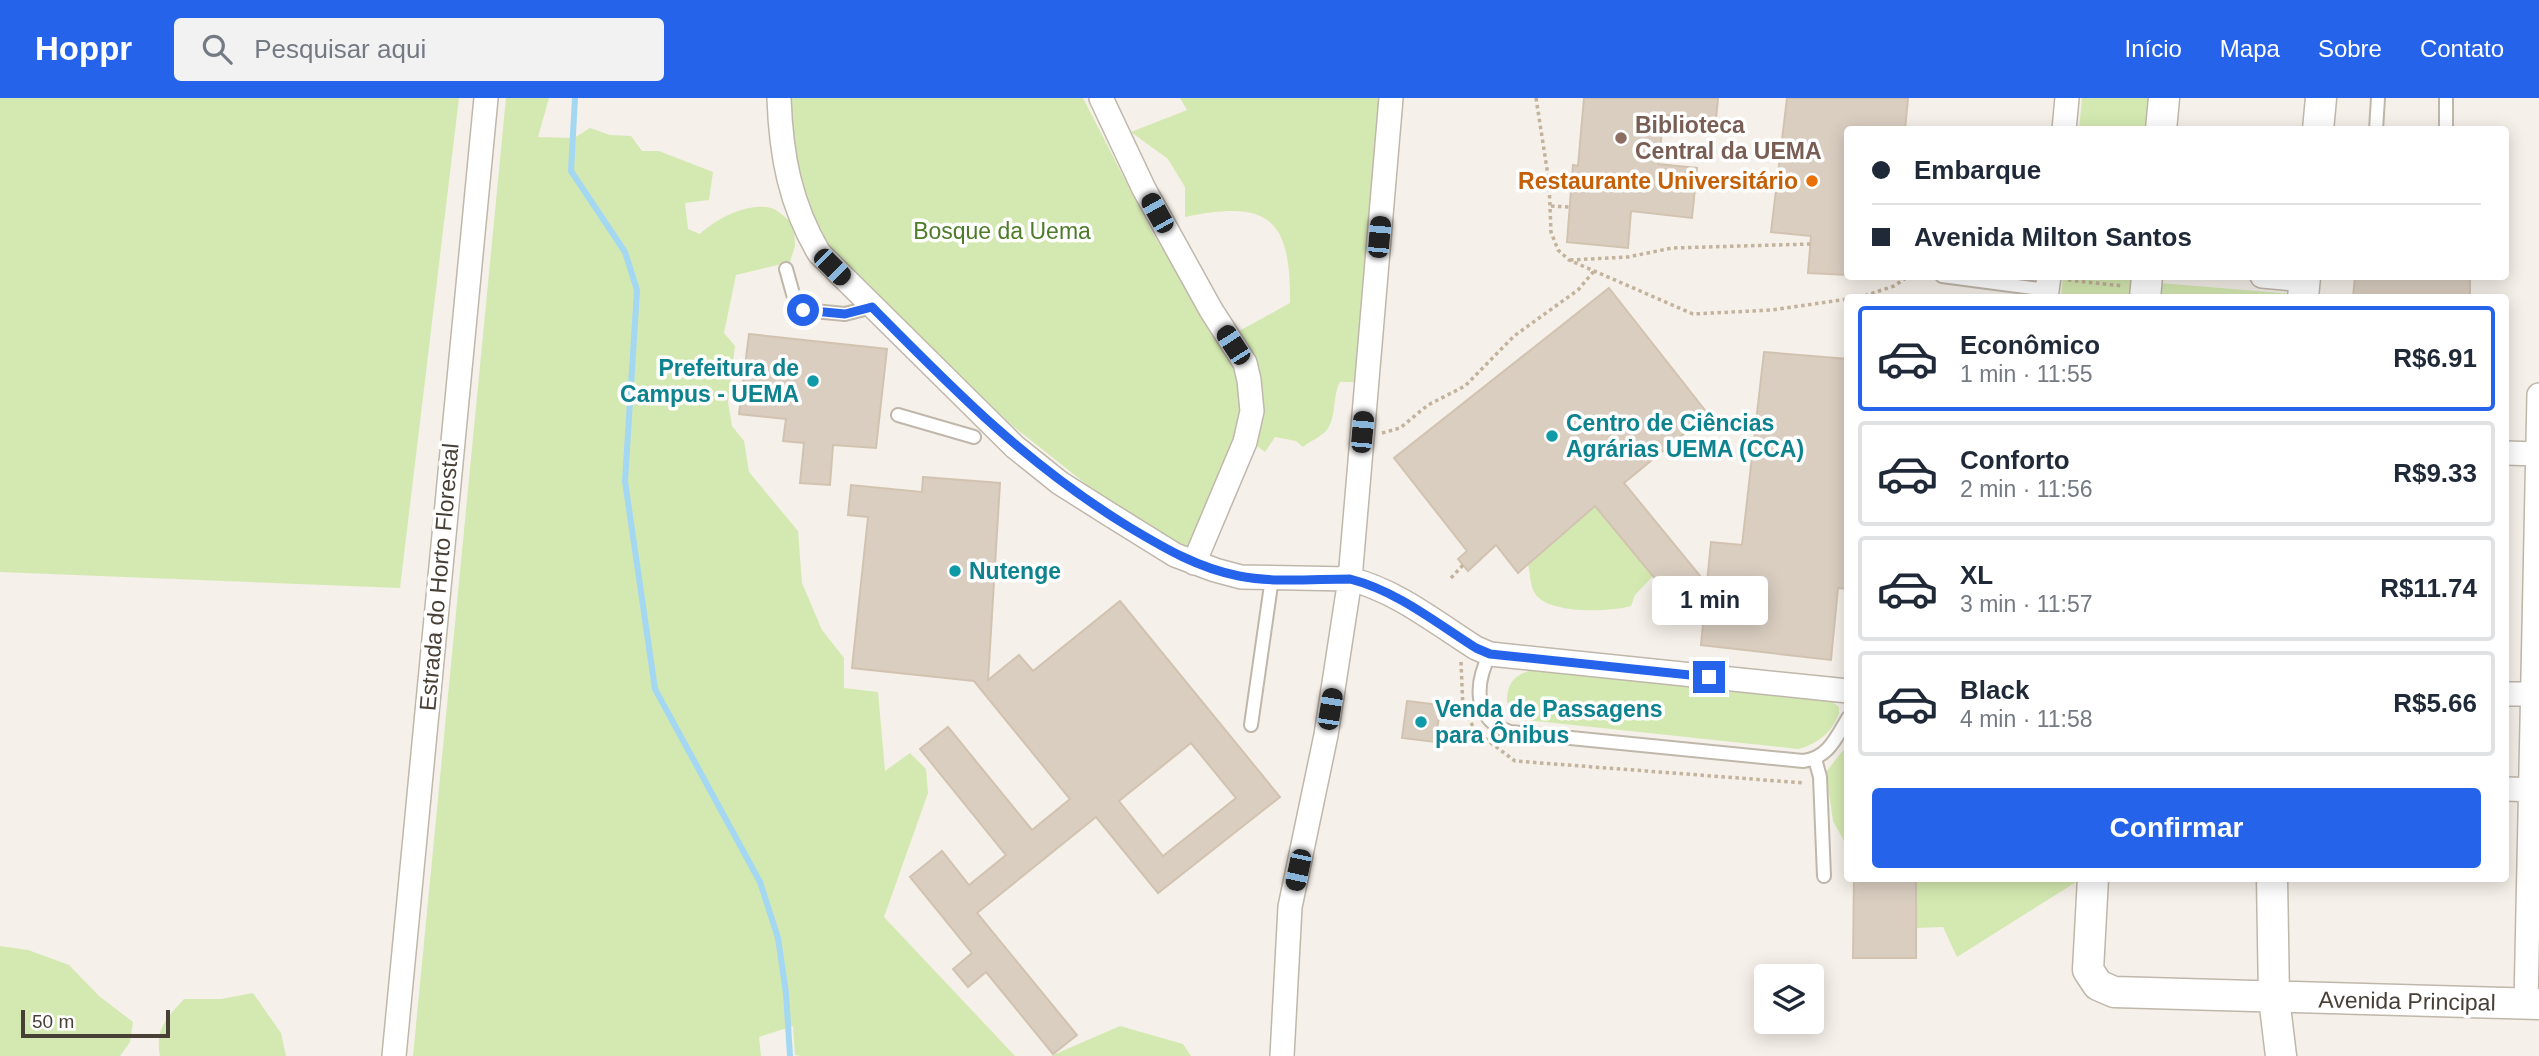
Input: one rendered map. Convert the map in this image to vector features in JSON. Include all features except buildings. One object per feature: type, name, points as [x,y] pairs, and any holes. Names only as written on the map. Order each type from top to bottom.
[{"type":"street","name":"Estrada do Horto Florestal","points":[[394,1056],[485,98]]},
{"type":"street","points":[[779,98],[782,149],[789,188],[806,231],[819,253],[946,382],[1032,460],[1109,514],[1194,563],[1241,577],[1350,579],[1386,591],[1476,648],[1490,654],[1844,691]]},
{"type":"street","points":[[1101,98],[1144,189],[1211,310],[1245,363],[1249,380],[1252,401],[1249,427],[1194,563]]},
{"type":"street","points":[[1282,1056],[1290,907],[1326,735],[1350,579],[1391,98]]},
{"type":"street","points":[[2064,126],[2067,98]]},
{"type":"street","points":[[2161,126],[2164,98]]},
{"type":"street","points":[[2318,126],[2321,98]]},
{"type":"street","points":[[2281,280],[2304,285]]},
{"type":"street","points":[[2533,1004],[2533,694],[2539,395]]},
{"type":"street","points":[[2509,452],[2538,443]]},
{"type":"street","points":[[2509,694],[2533,694]]},
{"type":"street","points":[[2509,789],[2535,790]]},
{"type":"street","name":"Avenida Principal","points":[[2092,882],[2087,963],[2091,979],[2098,985],[2123,994],[2533,1004]]},
{"type":"street","points":[[2272,882],[2274,998],[2281,1056]]},
{"type":"lane","points":[[2376,126],[2378,98]]},
{"type":"lane","points":[[2446,98],[2446,126]]},
{"type":"lane","points":[[786,269],[795,301],[803,310],[845,314],[872,307]]},
{"type":"lane","points":[[1984,280],[2048,286]]},
{"type":"lane","points":[[898,415],[974,437]]},
{"type":"lane","points":[[1251,725],[1272,578]]},
{"type":"lane","points":[[1490,654],[1479,678],[1479,696],[1485,714],[1504,730],[1803,761],[1815,760],[1828,751],[1844,725]]},
{"type":"lane","points":[[1815,760],[1820,777],[1824,876]]},
{"type":"path","points":[[1536,98],[1551,206],[1551,232],[1554,243],[1568,260],[1664,304],[1693,314],[1771,310],[1844,300]]},
{"type":"path","points":[[1551,206],[1569,207]]},
{"type":"path","points":[[1568,260],[1628,257],[1672,248],[1811,244]]},
{"type":"path","points":[[1378,435],[1400,428],[1428,405],[1465,386],[1514,337],[1578,290],[1594,271]]},
{"type":"path","points":[[1870,294],[1903,280]]},
{"type":"path","points":[[2048,286],[2146,287]]},
{"type":"path","points":[[1451,578],[1463,565]]},
{"type":"green space","points":[[0,98],[459,98],[400,588],[0,572]]},
{"type":"green space","points":[[506,98],[549,98],[538,137],[574,138],[590,128],[610,135],[631,136],[642,151],[659,151],[713,172],[709,200],[685,203],[688,229],[700,234],[732,213],[752,207],[774,209],[794,224],[795,246],[790,262],[736,275],[724,333],[735,346],[728,402],[732,426],[744,441],[749,472],[798,531],[802,583],[822,630],[844,658],[844,688],[878,692],[885,771],[910,753],[926,769],[928,793],[884,917],[1015,1056],[800,1056],[795,1055],[793,1026],[759,1037],[761,1056],[413,1056]]},
{"type":"green space","name":"Bosque da Uema","points":[[790,98],[1083,98],[1152,232],[1230,357],[1244,392],[1246,425],[1189,548],[1120,511],[1009,423],[819,238],[796,182]]},
{"type":"green space","points":[[1180,98],[1380,98],[1354,382],[1340,382],[1329,426],[1324,433],[1303,447],[1296,441],[1275,437],[1265,452],[1257,446],[1262,413],[1260,387],[1239,331],[1290,303],[1286,251],[1279,234],[1269,221],[1255,214],[1237,211],[1213,212],[1185,217],[1185,187],[1168,159],[1131,132],[1187,110]]},
{"type":"green space","points":[[2082,98],[2150,98],[2147,126],[2079,126]]},
{"type":"green space","points":[[2063,280],[2134,280],[2133,294],[2061,294]]},
{"type":"green space","points":[[2159,283],[2293,294],[2158,294]]},
{"type":"green space","points":[[1595,506],[1653,576],[1635,595],[1631,606],[1579,610],[1551,605],[1534,592],[1528,564]]},
{"type":"green space","points":[[1542,668],[1833,702],[1839,707],[1839,713],[1833,726],[1823,737],[1798,749],[1526,720],[1507,702],[1509,687],[1521,674]]},
{"type":"green space","points":[[1844,749],[1844,841],[1833,821],[1826,772]]},
{"type":"green space","points":[[1916,882],[2076,882],[1957,957],[1943,927],[1916,928]]},
{"type":"green space","points":[[0,946],[28,950],[69,965],[99,996],[133,1022],[130,1042],[120,1056],[0,1056]]},
{"type":"green space","points":[[253,993],[281,1033],[286,1056],[160,1056],[159,1038],[163,1024],[184,999],[221,999]]},
{"type":"green space","points":[[1120,1026],[1183,1044],[1191,1056],[1051,1056]]},
{"type":"waterway","points":[[575,98],[571,171],[625,252],[637,290],[625,481],[655,689],[760,882],[778,938],[786,993],[790,1056]]},
{"type":"place","name":"Biblioteca Central da UEMA","points":[[1621,138]]},
{"type":"place","name":"Restaurante Universitário","points":[[1812,181]]},
{"type":"place","name":"Prefeitura de Campus - UEMA","points":[[813,381]]},
{"type":"place","name":"Centro de Ciências Agrárias UEMA (CCA)","points":[[1552,436]]},
{"type":"place","name":"Nutenge","points":[[955,571]]},
{"type":"place","name":"Venda de Passagens para Ônibus","points":[[1421,722]]},
{"type":"route","points":[[803,310],[845,314],[872,307],[946,382],[1027,457],[1060,483],[1175,555],[1194,563],[1241,577],[1350,579],[1367,583],[1386,591],[1476,648],[1490,654],[1709,677]]}]
